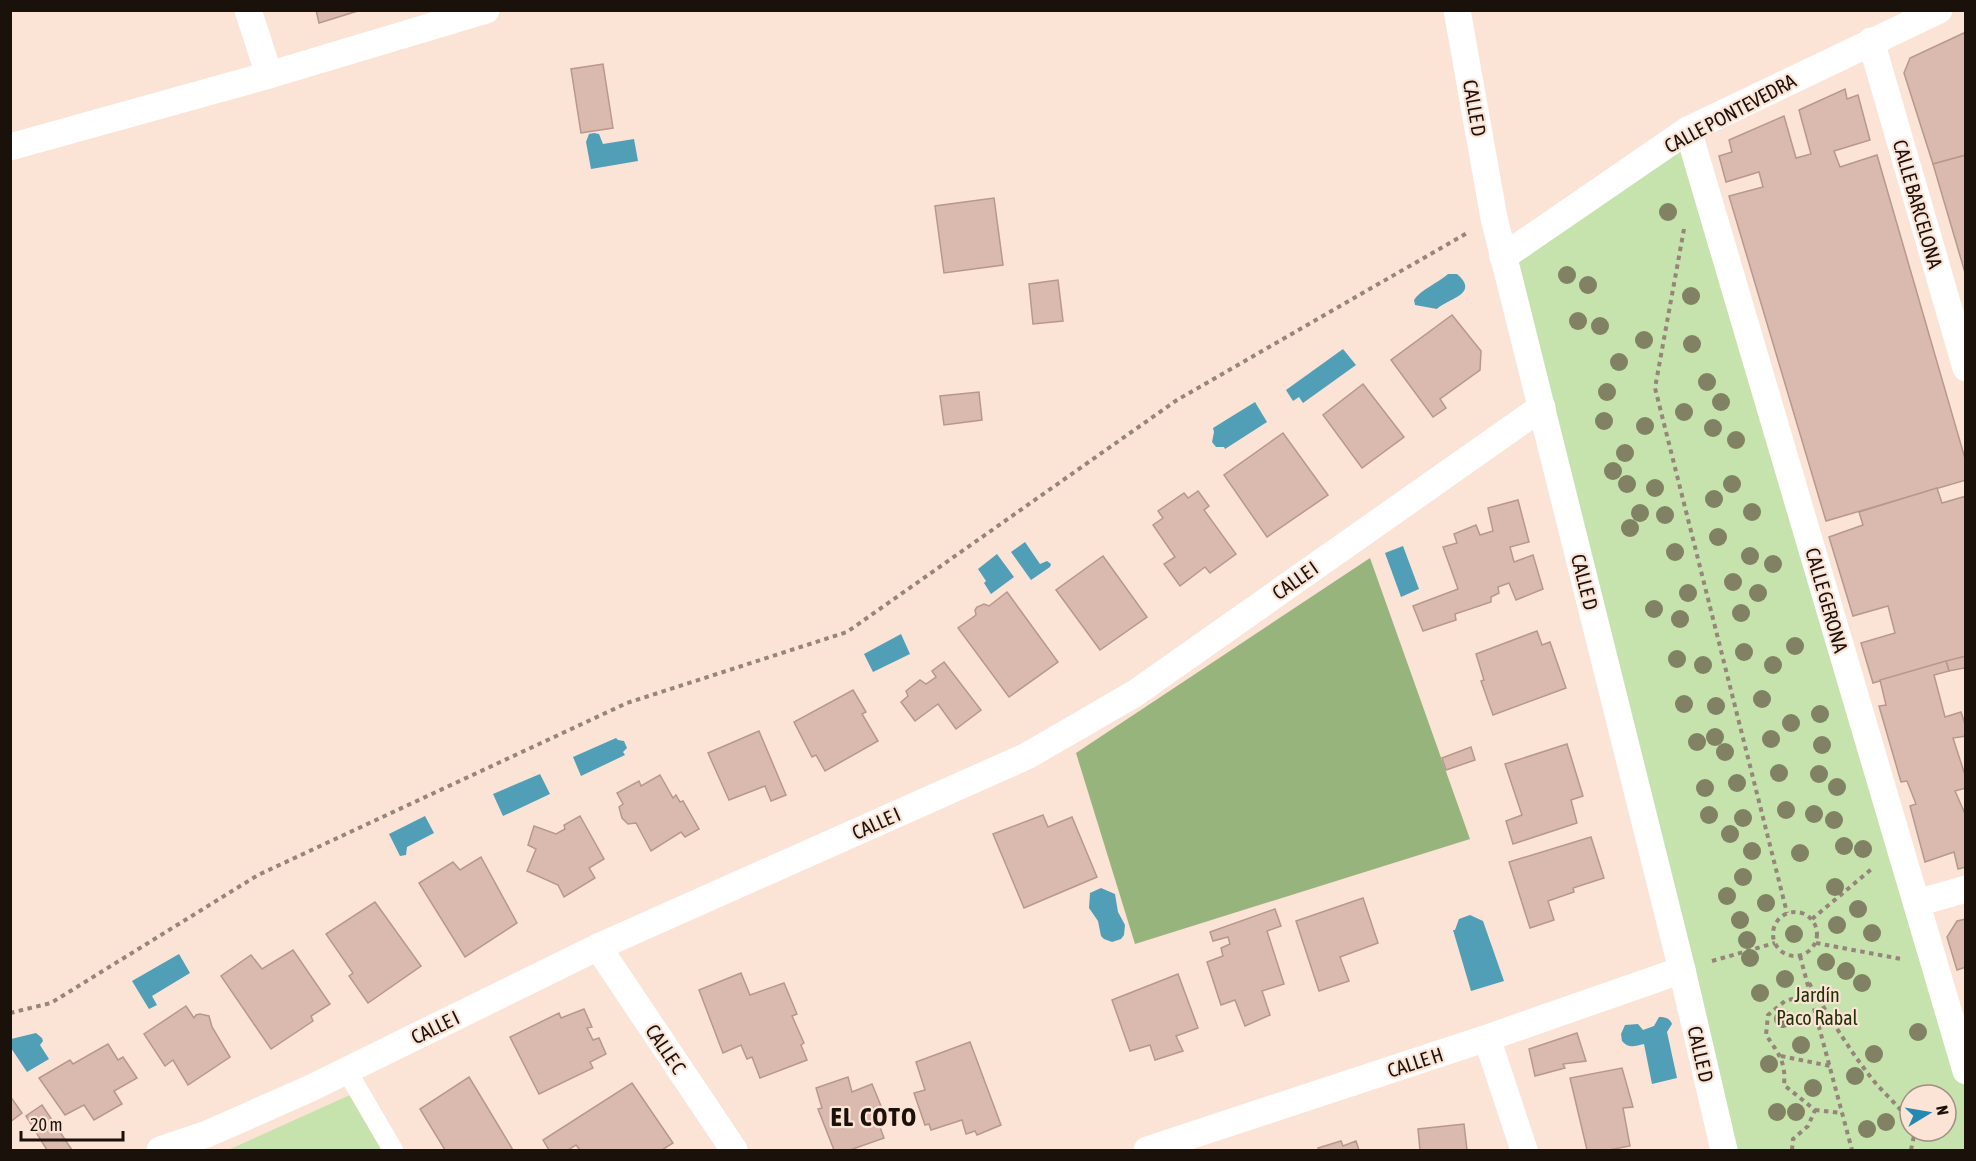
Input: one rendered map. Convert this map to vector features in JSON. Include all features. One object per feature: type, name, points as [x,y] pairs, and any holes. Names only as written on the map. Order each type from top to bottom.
[{"type":"street","points":[[248,10],[269,75]]},
{"type":"street","points":[[10,147],[269,75],[486,10]]},
{"type":"street","name":"CALLE D","points":[[1457,10],[1503,257],[1682,970],[1724,1150]]},
{"type":"street","name":"CALLE PONTEVEDRA","points":[[1503,257],[1688,130],[1939,10]]},
{"type":"street","name":"CALLE BARCELONA","points":[[1871,41],[1965,368]]},
{"type":"street","name":"CALLE GERONA","points":[[1688,130],[1965,1071]]},
{"type":"street","name":"CALLE I","points":[[160,1150],[207,1134],[347,1071],[598,947],[1027,756],[1134,694],[1542,406]]},
{"type":"street","points":[[1917,903],[1965,889]]},
{"type":"street","name":"CALLE C","points":[[598,947],[734,1150]]},
{"type":"street","name":"CALLE H","points":[[1147,1150],[1487,1038],[1682,970]]},
{"type":"street","points":[[1487,1038],[1524,1150]]},
{"type":"street","points":[[347,1071],[393,1150]]},
{"type":"path","points":[[10,1013],[51,1003],[258,875],[627,703],[847,632],[1178,400],[1494,218]]},
{"type":"path","points":[[1684,226],[1655,388],[1787,913]]},
{"type":"path","points":[[1812,919],[1899,845]]},
{"type":"path","points":[[1802,912],[1812,919],[1817,929],[1816,943],[1812,949],[1800,956],[1786,955],[1780,951],[1775,943],[1773,931],[1780,917],[1787,913],[1802,912]]},
{"type":"path","points":[[1682,970],[1775,943]]},
{"type":"path","points":[[1816,943],[1935,966]]},
{"type":"path","points":[[1800,956],[1852,1150]]},
{"type":"path","points":[[1807,980],[1850,1050],[1875,1083],[1898,1107]]},
{"type":"path","points":[[1810,994],[1785,1001],[1768,1015],[1766,1035],[1780,1056],[1785,1069],[1784,1086],[1815,1110],[1842,1113]]},
{"type":"path","points":[[1780,1056],[1830,1066]]},
{"type":"path","points":[[1792,1150],[1793,1139],[1808,1126],[1815,1110]]},
{"type":"green space","name":"Jardín Paco Rabal","points":[[1688,130],[1965,1071],[1965,1150],[1724,1150],[1503,257]]},
{"type":"green space","points":[[1370,558],[1470,839],[1135,944],[1076,753]]},
{"type":"green space","points":[[350,1095],[383,1150],[228,1150]]},
{"type":"water","points":[[589,134],[599,134],[603,144],[634,139],[638,161],[591,169],[586,142]]},
{"type":"water","points":[[1448,274],[1457,274],[1463,281],[1464,291],[1460,295],[1437,309],[1415,305],[1414,300],[1417,296]]},
{"type":"water","points":[[1343,349],[1356,365],[1303,403],[1299,397],[1293,401],[1286,390]]},
{"type":"water","points":[[1255,402],[1267,422],[1225,449],[1216,447],[1212,442],[1213,428]]},
{"type":"water","points":[[1025,542],[1040,564],[1047,561],[1051,564],[1031,580],[1011,552]]},
{"type":"water","points":[[1403,546],[1419,589],[1401,597],[1385,553]]},
{"type":"water","points":[[997,554],[1014,577],[991,594],[978,569]]},
{"type":"water","points":[[901,634],[910,654],[873,672],[864,654]]},
{"type":"water","points":[[616,738],[624,741],[627,748],[623,752],[625,755],[581,776],[573,757]]},
{"type":"water","points":[[540,774],[550,794],[503,816],[493,794]]},
{"type":"water","points":[[425,816],[434,833],[407,847],[406,855],[400,856],[389,834]]},
{"type":"water","points":[[1101,888],[1115,894],[1118,912],[1125,925],[1121,939],[1112,942],[1101,936],[1098,921],[1089,908],[1090,893]]},
{"type":"water","points":[[1470,915],[1483,921],[1504,981],[1471,991],[1453,930],[1459,919]]},
{"type":"water","points":[[179,954],[190,973],[152,996],[157,1005],[149,1009],[132,981]]},
{"type":"water","points":[[1659,1017],[1667,1018],[1672,1024],[1667,1032],[1677,1078],[1652,1084],[1644,1044],[1627,1045],[1622,1041],[1621,1034],[1625,1025],[1638,1024],[1643,1030],[1654,1026]]},
{"type":"water","points":[[36,1033],[42,1038],[40,1045],[49,1059],[27,1072],[11,1048],[11,1039]]},
{"type":"building","points":[[316,10],[361,10],[319,23]]},
{"type":"building","points":[[1966,32],[1966,155],[1933,164],[1904,73],[1910,58]]},
{"type":"building","points":[[603,64],[613,128],[581,133],[571,69]]},
{"type":"building","points":[[1845,89],[1847,99],[1858,95],[1870,140],[1834,151],[1840,167],[1877,155],[1966,462],[1966,480],[1826,521],[1729,196],[1763,187],[1759,172],[1726,182],[1719,156],[1732,152],[1729,140],[1784,116],[1796,158],[1811,154],[1799,110]]},
{"type":"building","points":[[1966,155],[1966,276],[1933,164]]},
{"type":"building","points":[[994,198],[1003,265],[944,273],[935,206]]},
{"type":"building","points":[[1058,280],[1063,321],[1033,324],[1029,284]]},
{"type":"building","points":[[1452,315],[1481,351],[1480,370],[1440,399],[1446,408],[1433,417],[1391,360]]},
{"type":"building","points":[[1363,384],[1404,437],[1362,468],[1323,415]]},
{"type":"building","points":[[979,392],[982,420],[944,425],[940,396]]},
{"type":"building","points":[[1283,433],[1328,495],[1267,537],[1224,475]]},
{"type":"building","points":[[1937,488],[1942,503],[1966,496],[1966,656],[1873,683],[1861,643],[1895,633],[1888,606],[1853,616],[1829,537],[1863,525],[1859,512]]},
{"type":"building","points":[[1198,491],[1209,506],[1204,510],[1236,554],[1210,573],[1205,567],[1180,586],[1164,564],[1175,557],[1153,525],[1163,518],[1158,511],[1184,493],[1188,498]]},
{"type":"building","points":[[1518,500],[1529,542],[1510,547],[1514,562],[1533,555],[1543,589],[1516,600],[1509,583],[1498,587],[1499,593],[1491,597],[1491,602],[1455,614],[1456,620],[1423,631],[1413,606],[1458,589],[1443,547],[1457,543],[1454,534],[1476,525],[1480,535],[1493,531],[1488,508]]},
{"type":"building","points":[[1103,556],[1147,617],[1100,650],[1056,590]]},
{"type":"building","points":[[1007,592],[1058,662],[1009,697],[958,628],[976,615],[977,607],[984,604],[989,606]]},
{"type":"building","points":[[1537,631],[1542,645],[1550,642],[1566,688],[1493,715],[1481,681],[1484,680],[1476,654]]},
{"type":"building","points":[[1966,656],[1966,672],[1964,668],[1949,671],[1946,661]]},
{"type":"building","points":[[1946,661],[1949,671],[1934,675],[1945,717],[1961,712],[1966,727],[1966,736],[1953,738],[1966,778],[1966,788],[1955,791],[1966,816],[1966,867],[1958,869],[1954,852],[1925,862],[1910,806],[1916,804],[1907,781],[1901,782],[1879,706],[1886,705],[1880,680]]},
{"type":"building","points":[[944,662],[981,710],[956,729],[938,704],[915,721],[901,702],[908,696],[906,691],[920,680],[926,684],[936,677],[932,671]]},
{"type":"building","points":[[853,690],[866,712],[862,714],[878,741],[825,771],[816,755],[812,757],[794,722]]},
{"type":"building","points":[[759,731],[786,795],[771,801],[765,786],[729,800],[708,753]]},
{"type":"building","points":[[1567,744],[1583,796],[1571,800],[1577,823],[1513,844],[1506,821],[1522,815],[1505,764]]},
{"type":"building","points":[[1471,747],[1475,760],[1446,770],[1442,758]]},
{"type":"building","points":[[660,775],[673,798],[676,795],[680,802],[683,801],[699,829],[685,837],[681,832],[651,851],[636,823],[628,824],[622,818],[619,807],[623,804],[617,793],[639,781],[641,786]]},
{"type":"building","points":[[1043,815],[1048,827],[1072,817],[1097,877],[1024,908],[993,834]]},
{"type":"building","points":[[580,816],[604,859],[589,868],[595,878],[564,897],[558,885],[527,871],[536,849],[528,845],[534,826],[556,834],[565,829],[564,825]]},
{"type":"building","points":[[1591,837],[1604,878],[1573,888],[1574,892],[1548,901],[1554,920],[1530,928],[1509,862]]},
{"type":"building","points":[[481,857],[517,923],[465,957],[419,883],[453,862],[460,870]]},
{"type":"building","points":[[1363,898],[1378,943],[1340,957],[1349,981],[1319,991],[1296,921]]},
{"type":"building","points":[[375,902],[421,966],[368,1003],[349,976],[353,973],[326,934]]},
{"type":"building","points":[[1275,909],[1281,926],[1267,931],[1284,984],[1262,991],[1270,1015],[1245,1026],[1235,1000],[1221,1005],[1207,962],[1223,956],[1221,948],[1230,944],[1228,937],[1213,941],[1210,932]]},
{"type":"building","points":[[1966,919],[1966,967],[1957,970],[1947,937],[1957,921]]},
{"type":"building","points":[[293,950],[330,1004],[311,1016],[313,1021],[271,1049],[221,976],[251,955],[262,969]]},
{"type":"building","points":[[741,973],[750,995],[784,983],[797,1014],[792,1016],[804,1043],[801,1045],[807,1060],[760,1078],[752,1057],[747,1059],[741,1045],[723,1053],[699,990]]},
{"type":"building","points":[[1178,974],[1198,1028],[1176,1036],[1183,1051],[1155,1060],[1150,1045],[1130,1051],[1112,1000]]},
{"type":"building","points":[[186,1006],[194,1018],[200,1014],[209,1016],[212,1027],[230,1057],[188,1085],[173,1060],[165,1066],[144,1034]]},
{"type":"building","points":[[584,1009],[592,1027],[587,1028],[593,1040],[599,1038],[606,1054],[590,1062],[593,1068],[539,1094],[510,1037],[559,1013],[561,1018]]},
{"type":"building","points":[[1577,1033],[1586,1061],[1563,1064],[1565,1068],[1535,1076],[1529,1049]]},
{"type":"building","points":[[970,1042],[1001,1125],[977,1135],[975,1131],[966,1134],[962,1120],[931,1130],[929,1124],[925,1125],[914,1093],[925,1090],[916,1062]]},
{"type":"building","points":[[108,1044],[118,1060],[123,1057],[137,1078],[114,1091],[122,1104],[94,1120],[84,1105],[65,1115],[39,1078],[70,1060],[73,1064]]},
{"type":"building","points":[[1622,1068],[1633,1107],[1623,1108],[1630,1146],[1609,1150],[1587,1150],[1570,1078]]},
{"type":"building","points":[[469,1077],[513,1150],[445,1150],[420,1109]]},
{"type":"building","points":[[848,1077],[852,1092],[872,1084],[881,1106],[873,1108],[884,1138],[850,1150],[834,1150],[818,1109],[822,1108],[816,1088]]},
{"type":"building","points":[[632,1083],[673,1143],[662,1150],[580,1150],[576,1145],[568,1150],[549,1150],[543,1140]]},
{"type":"building","points":[[10,1096],[22,1113],[10,1122]]},
{"type":"building","points":[[42,1105],[72,1150],[47,1150],[26,1116]]},
{"type":"building","points":[[1464,1124],[1467,1150],[1420,1150],[1418,1129]]},
{"type":"building","points":[[1341,1141],[1343,1146],[1356,1141],[1359,1150],[1319,1150],[1318,1148]]},
{"type":"district","name":"EL COTO","points":[[874,1117]]}]
